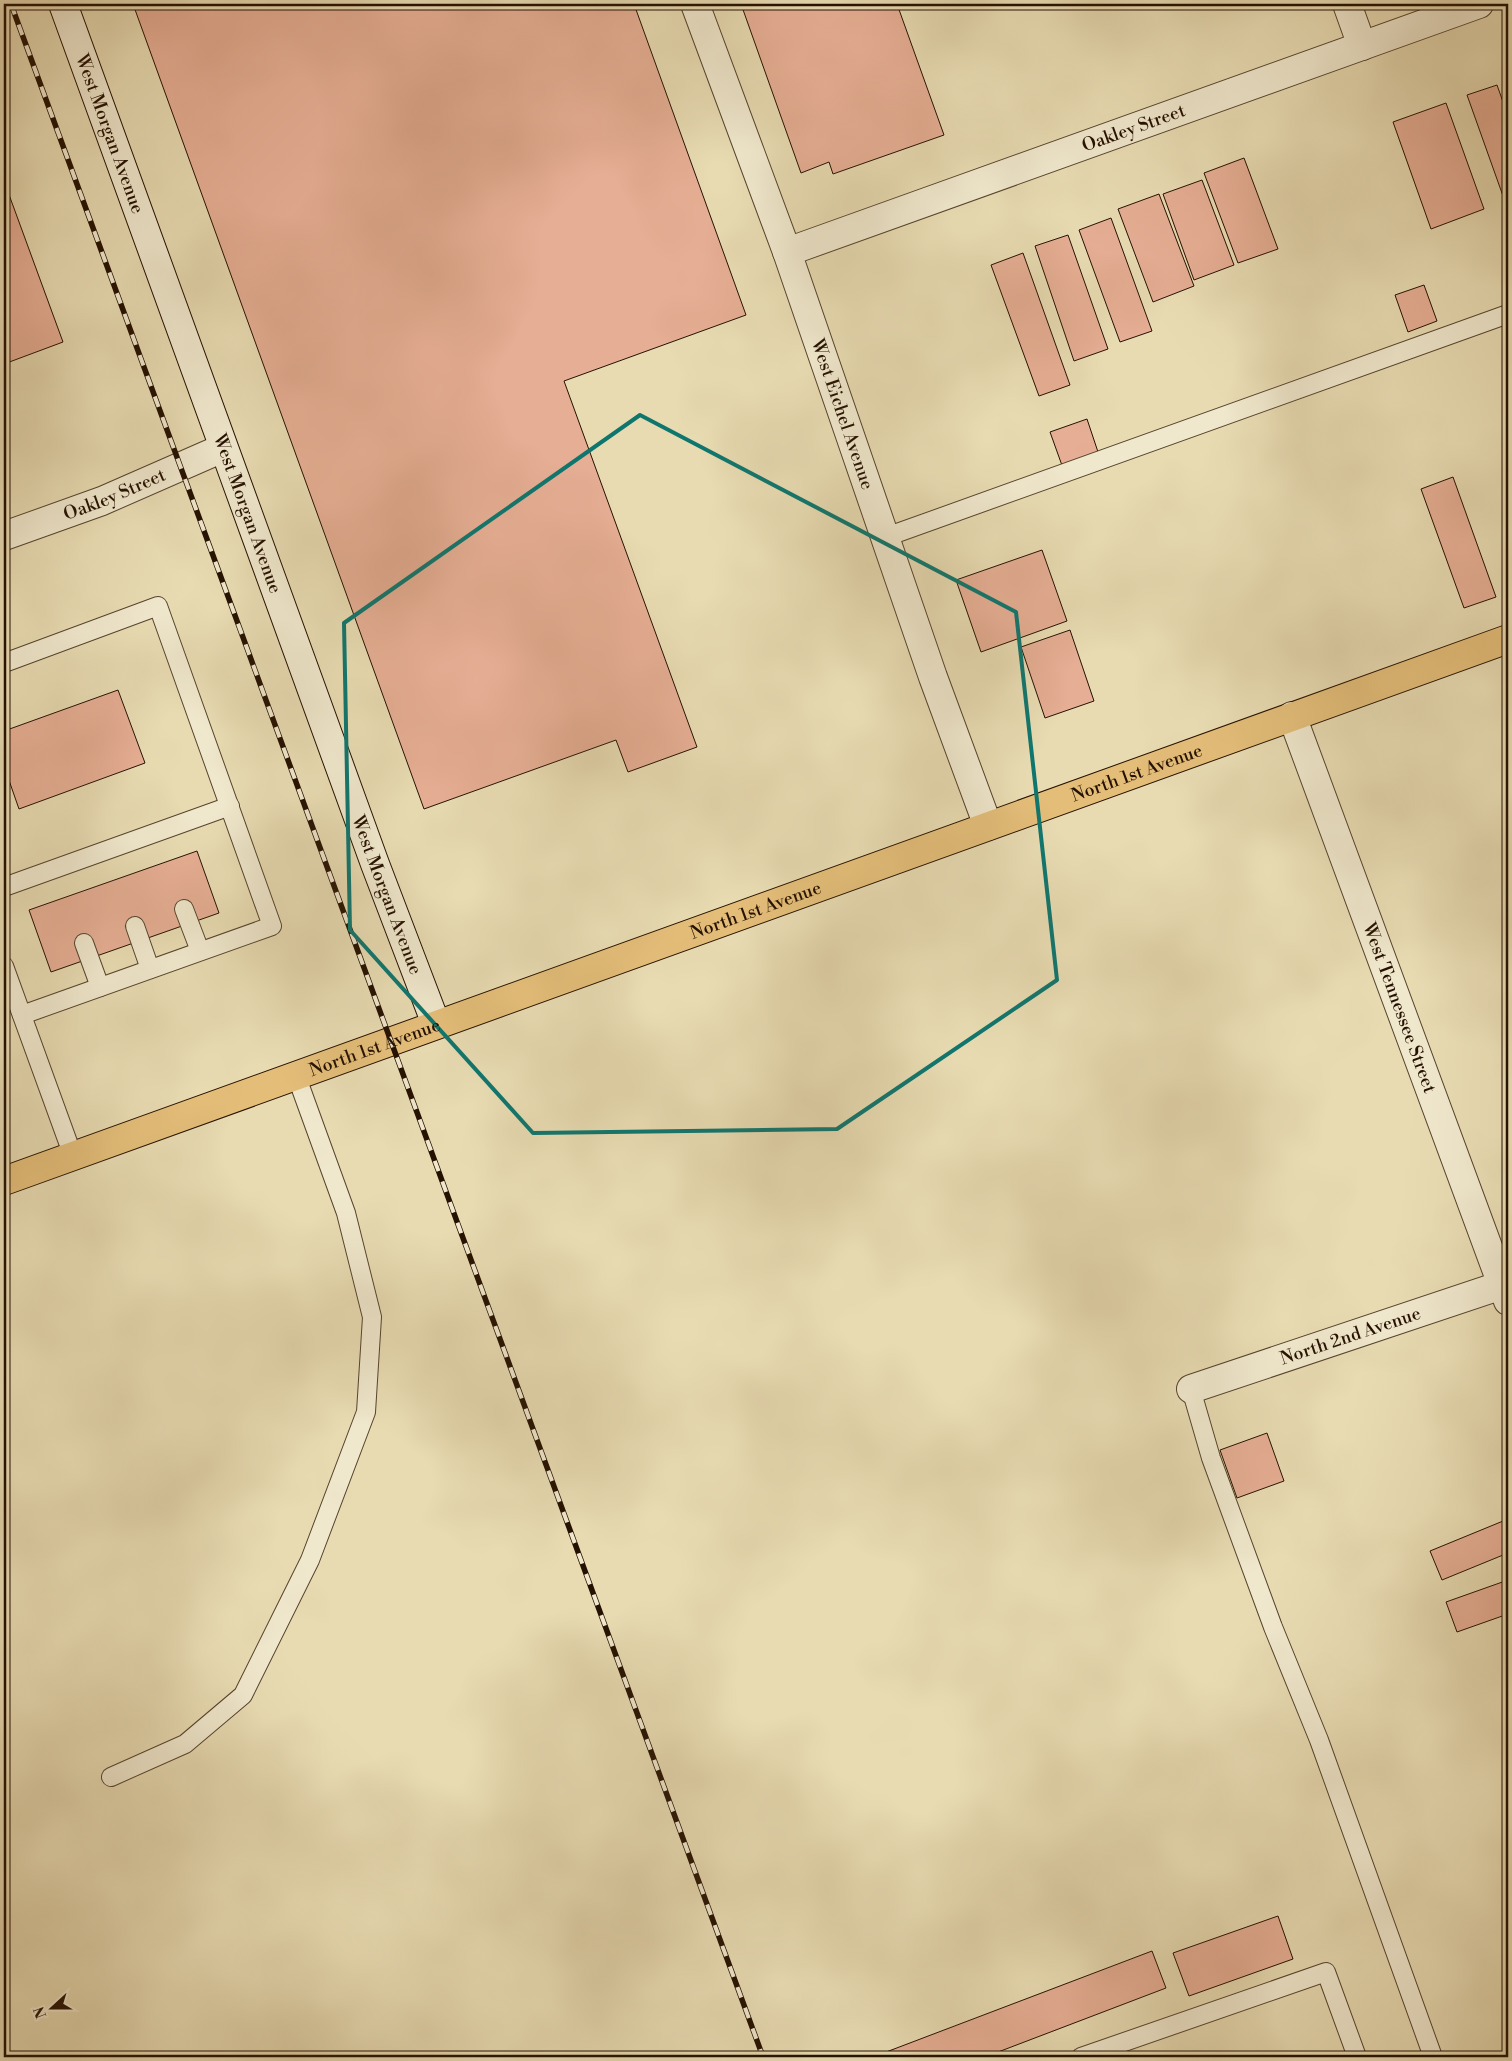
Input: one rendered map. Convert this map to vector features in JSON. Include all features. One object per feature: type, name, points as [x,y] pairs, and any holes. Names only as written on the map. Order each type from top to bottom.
[{"type":"main road","name":"North 1st Avenue","points":[[4,1181],[1508,639]]},
{"type":"street","name":"West Morgan Avenue","points":[[63,4],[372,854],[436,1024]]},
{"type":"street","name":"West Eichel Avenue","points":[[695,4],[787,252],[933,677],[988,826]]},
{"type":"street","points":[[1348,4],[1362,46]]},
{"type":"street","name":"Oakley Street","points":[[787,252],[1479,4]]},
{"type":"street","name":"Oakley Street","points":[[4,536],[102,501],[224,448]]},
{"type":"street","name":"West Tennessee Street","points":[[1292,716],[1506,1290]]},
{"type":"street","name":"North 2nd Avenue","points":[[1191,1389],[1506,1290]]},
{"type":"lane","points":[[886,537],[1508,314]]},
{"type":"lane","points":[[4,664],[158,606],[272,926],[22,1015]]},
{"type":"lane","points":[[4,887],[60,875],[159,840],[230,806]]},
{"type":"lane","points":[[184,909],[200,952]]},
{"type":"lane","points":[[135,926],[150,969]]},
{"type":"lane","points":[[84,943],[100,987]]},
{"type":"lane","points":[[4,966],[73,1156]]},
{"type":"lane","points":[[111,1776],[185,1744],[243,1695],[310,1560],[366,1412],[372,1317],[346,1213],[296,1075]]},
{"type":"lane","points":[[1191,1389],[1211,1458],[1273,1627],[1319,1740],[1433,2057]]},
{"type":"lane","points":[[1081,2057],[1326,1972],[1357,2057]]},
{"type":"highlighted area","points":[[640,415],[1016,612],[1057,980],[837,1129],[533,1133],[350,930],[344,623]]},
{"type":"building","points":[[133,4],[634,4],[746,315],[564,381],[697,747],[628,772],[616,740],[424,809]]},
{"type":"building","points":[[741,4],[897,4],[944,135],[833,174],[829,162],[801,173]]},
{"type":"building","points":[[1497,85],[1508,116],[1508,210],[1467,95]]},
{"type":"building","points":[[1446,103],[1484,209],[1431,229],[1393,122]]},
{"type":"building","points":[[1244,158],[1278,249],[1238,263],[1204,173]]},
{"type":"building","points":[[1202,180],[1234,265],[1194,280],[1163,194]]},
{"type":"building","points":[[4,181],[63,342],[4,364]]},
{"type":"building","points":[[1159,194],[1194,286],[1153,302],[1118,209]]},
{"type":"building","points":[[1111,218],[1152,331],[1120,342],[1079,230]]},
{"type":"building","points":[[1068,235],[1108,349],[1074,361],[1035,246]]},
{"type":"building","points":[[1023,253],[1070,385],[1039,396],[991,265]]},
{"type":"building","points":[[1424,285],[1437,321],[1408,332],[1395,295]]},
{"type":"building","points":[[1087,419],[1100,458],[1064,471],[1050,432]]},
{"type":"building","points":[[1453,477],[1496,597],[1464,608],[1421,489]]},
{"type":"building","points":[[1042,550],[1067,621],[981,652],[956,580]]},
{"type":"building","points":[[1070,630],[1094,701],[1045,718],[1021,647]]},
{"type":"building","points":[[118,690],[145,763],[19,809],[4,766],[4,731]]},
{"type":"building","points":[[197,851],[219,913],[51,972],[29,910]]},
{"type":"building","points":[[1267,1433],[1284,1481],[1237,1498],[1220,1450]]},
{"type":"building","points":[[1508,1519],[1508,1553],[1442,1580],[1430,1551]]},
{"type":"building","points":[[1508,1580],[1508,1614],[1457,1632],[1446,1602]]},
{"type":"building","points":[[1278,1916],[1293,1959],[1189,1996],[1173,1953]]},
{"type":"building","points":[[1152,1951],[1166,1988],[985,2057],[873,2057]]},
{"type":"railway","points":[[11,4],[763,2057]]}]
